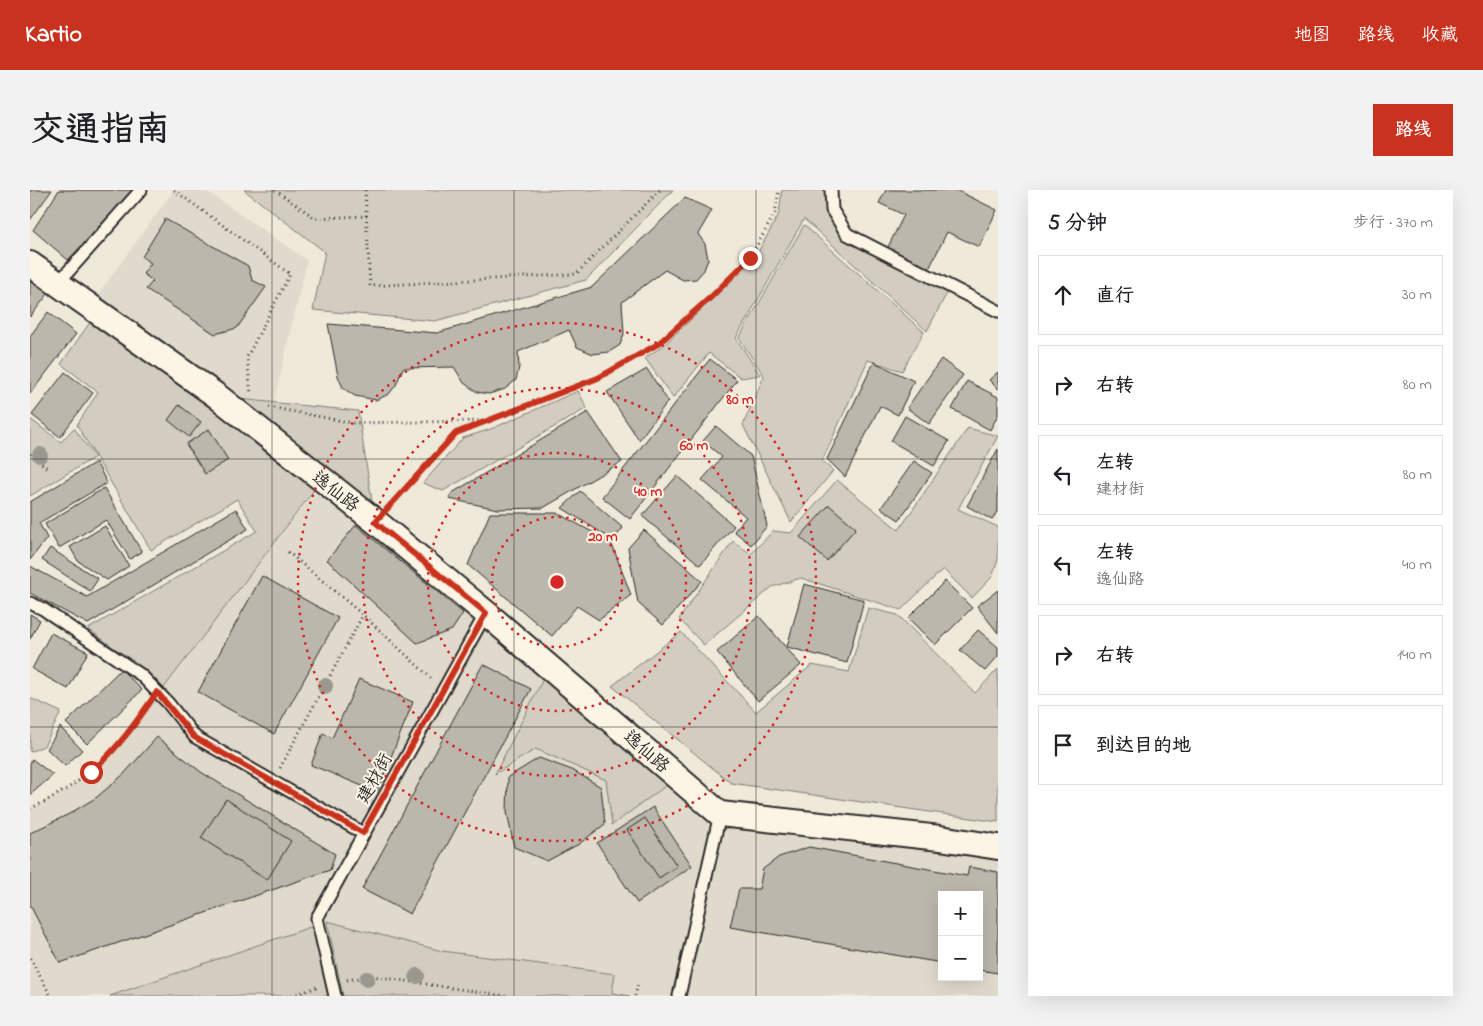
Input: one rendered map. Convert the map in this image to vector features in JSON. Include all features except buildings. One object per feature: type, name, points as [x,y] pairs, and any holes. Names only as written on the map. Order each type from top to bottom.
[{"type":"street","name":"逸仙路","points":[[30,264],[217,396],[486,613],[720,814]]},
{"type":"street","points":[[720,814],[940,838],[998,847]]},
{"type":"lane","points":[[58,283],[141,190]]},
{"type":"lane","points":[[831,190],[832,210],[847,234],[998,311]]},
{"type":"lane","points":[[30,602],[141,675],[194,737],[363,833]]},
{"type":"lane","name":"建材街","points":[[335,996],[317,918],[486,613]]},
{"type":"lane","points":[[679,996],[720,814]]},
{"type":"path","points":[[174,190],[290,274],[248,357],[252,403]]},
{"type":"path","points":[[275,190],[315,218],[367,216]]},
{"type":"path","points":[[365,190],[370,286],[576,274],[660,190]]},
{"type":"path","points":[[375,522],[456,433],[598,378],[658,344],[712,296],[750,258],[776,213],[779,190]]},
{"type":"path","points":[[263,406],[353,423],[487,421]]},
{"type":"path","points":[[30,454],[47,468]]},
{"type":"path","points":[[288,552],[363,615],[444,689]]},
{"type":"path","points":[[272,781],[363,615]]},
{"type":"path","points":[[30,808],[37,806],[71,786],[91,772],[112,753],[132,729],[157,692]]},
{"type":"path","points":[[30,958],[50,996]]},
{"type":"path","points":[[292,996],[332,982],[372,976],[506,996]]},
{"type":"path","points":[[635,996],[638,984]]},
{"type":"shaded area","points":[[174,190],[205,190],[307,260],[274,402],[217,396],[90,305]]},
{"type":"shaded area","points":[[244,190],[673,190],[586,280],[435,321],[313,310],[325,252]]},
{"type":"shaded area","points":[[782,190],[827,190],[844,237],[948,291],[927,331],[804,219],[736,338],[760,375],[741,378],[709,353],[673,398],[645,358],[664,345],[755,258],[779,214]]},
{"type":"shaded area","points":[[804,225],[924,332],[902,371],[868,360],[822,461],[833,471],[791,522],[743,425],[764,376],[739,338]]},
{"type":"shaded area","points":[[95,315],[318,485],[163,689],[145,670],[88,629],[257,531],[237,499],[151,550],[77,425],[98,392],[61,364]]},
{"type":"shaded area","points":[[578,391],[587,408],[443,491],[423,483],[463,438],[491,429]]},
{"type":"shaded area","points":[[219,397],[358,411],[375,521]]},
{"type":"shaded area","points":[[30,419],[61,442],[74,428],[95,457],[30,496]]},
{"type":"shaded area","points":[[968,428],[998,436],[958,509],[998,527],[998,560],[992,577],[972,598],[943,569],[901,610],[801,578],[772,587],[704,645],[679,619],[733,541],[751,554],[773,531],[791,533],[837,480],[899,530]]},
{"type":"shaded area","points":[[324,481],[720,813],[998,847],[998,996],[30,996],[30,809],[91,773],[113,753],[157,692]]},
{"type":"shaded area","points":[[868,608],[898,615],[975,693],[998,669],[998,822],[731,783],[612,686],[681,632],[756,712],[812,665],[849,672]]},
{"type":"shaded area","points":[[543,679],[667,785],[612,825],[606,780],[536,749],[495,774]]},
{"type":"shaded area","points":[[30,698],[61,712],[44,746],[30,752]]},
{"type":"shaded area","points":[[327,921],[442,951],[615,974],[612,993],[630,996],[343,996]]},
{"type":"shaded area","points":[[313,926],[328,996],[110,996]]},
{"type":"route","points":[[91,772],[112,753],[132,729],[157,692],[168,703],[194,737],[363,833],[486,613],[375,522],[456,433],[598,378],[658,344],[712,296],[750,258]]}]
